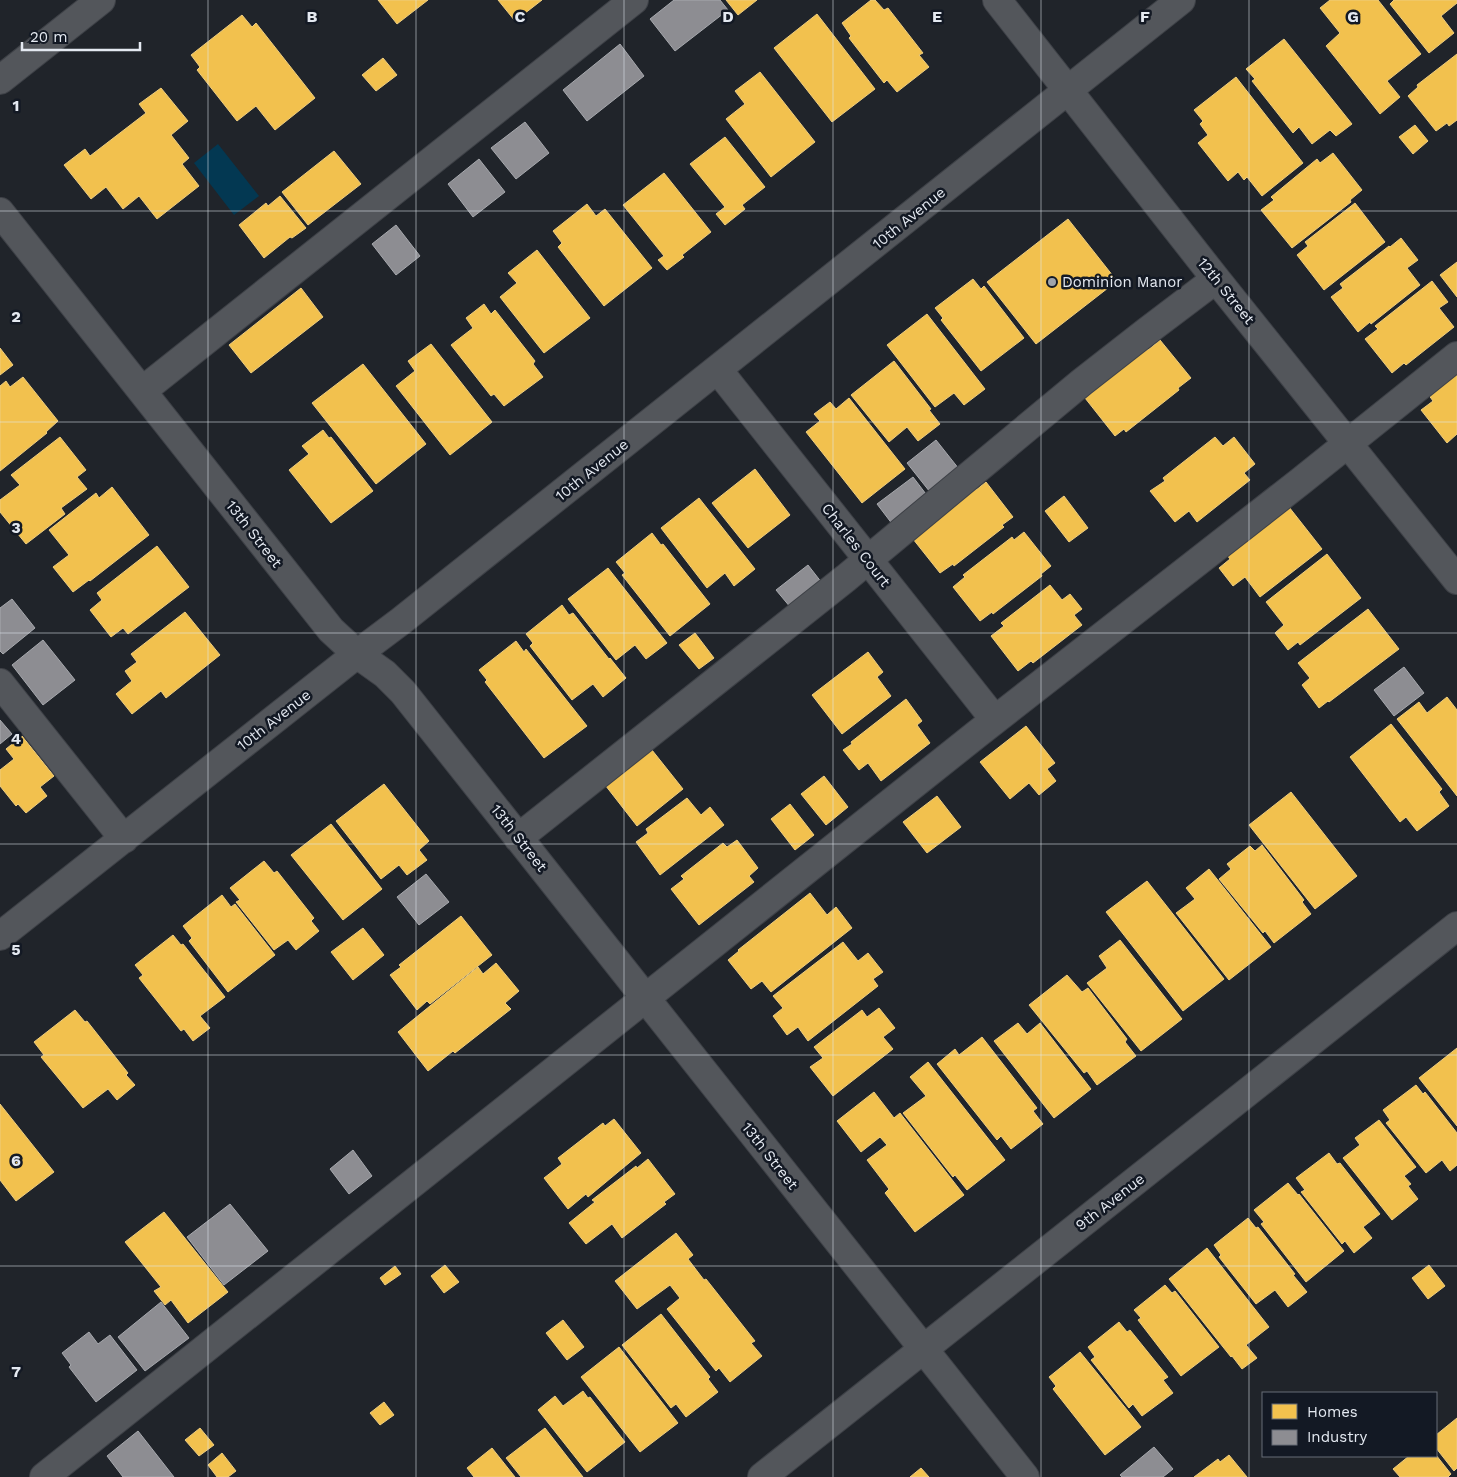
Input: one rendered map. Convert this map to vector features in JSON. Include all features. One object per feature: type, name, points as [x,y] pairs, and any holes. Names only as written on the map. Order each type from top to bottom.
[{"type":"street","points":[[0,80],[101,0]]},
{"type":"street","points":[[142,391],[634,0]]},
{"type":"street","name":"12th Street","points":[[997,0],[1216,279],[1457,580]]},
{"type":"street","name":"10th Avenue","points":[[0,936],[718,370],[1181,0]]},
{"type":"street","name":"13th Street","points":[[0,212],[314,610],[331,630],[357,654],[385,674],[403,692],[1025,1477]]},
{"type":"street","points":[[518,838],[868,560],[1075,388],[1216,279]]},
{"type":"street","points":[[44,1477],[995,720],[1457,356]]},
{"type":"street","name":"Charles Court","points":[[718,370],[995,720]]},
{"type":"street","points":[[0,682],[124,838]]},
{"type":"street","name":"9th Avenue","points":[[762,1477],[1457,926]]},
{"type":"water","points":[[218,144],[259,196],[234,215],[194,163]]},
{"type":"building: Homes","points":[[378,0],[428,0],[397,24]]},
{"type":"building: Homes","points":[[498,0],[542,0],[515,21]]},
{"type":"building: Homes","points":[[726,0],[757,0],[738,15]]},
{"type":"building: Homes","points":[[871,0],[875,0],[884,10],[888,8],[923,53],[919,55],[929,67],[897,92],[887,80],[884,83],[849,38],[851,36],[842,23]]},
{"type":"building: Homes","points":[[1330,0],[1378,0],[1421,54],[1387,81],[1400,97],[1380,114],[1326,46],[1340,33],[1320,8]]},
{"type":"building: Homes","points":[[1394,0],[1457,0],[1457,3],[1441,16],[1454,33],[1429,53],[1390,4]]},
{"type":"building: Homes","points":[[817,14],[875,89],[832,122],[774,48]]},
{"type":"building: Homes","points":[[242,15],[252,27],[256,23],[315,98],[275,130],[256,106],[237,121],[197,70],[200,67],[191,55]]},
{"type":"building: Homes","points":[[1284,39],[1352,124],[1336,136],[1330,130],[1312,144],[1299,127],[1293,133],[1252,81],[1255,79],[1246,69]]},
{"type":"building: Homes","points":[[1457,54],[1457,120],[1449,126],[1447,123],[1436,131],[1408,96],[1418,87],[1417,85]]},
{"type":"building: Homes","points":[[383,58],[397,75],[376,91],[362,75]]},
{"type":"building: Homes","points":[[760,72],[815,142],[771,177],[726,119],[745,104],[735,91]]},
{"type":"building: Homes","points":[[1236,77],[1303,163],[1262,196],[1247,177],[1244,180],[1238,172],[1228,181],[1198,143],[1208,135],[1200,124],[1203,121],[1194,110]]},
{"type":"building: Homes","points":[[161,88],[188,121],[171,135],[189,158],[182,164],[199,186],[157,219],[139,196],[123,209],[106,187],[91,199],[64,165],[85,149],[90,156],[146,113],[139,104]]},
{"type":"building: Homes","points":[[1415,125],[1428,141],[1413,154],[1399,137]]},
{"type":"building: Homes","points":[[725,137],[765,187],[742,205],[745,209],[725,225],[716,214],[725,207],[690,164]]},
{"type":"building: Homes","points":[[334,151],[361,184],[308,225],[282,192]]},
{"type":"building: Homes","points":[[1333,153],[1362,190],[1350,200],[1351,202],[1292,248],[1261,210],[1274,200],[1271,197],[1317,159],[1320,163]]},
{"type":"building: Homes","points":[[664,173],[711,232],[682,255],[684,257],[667,270],[658,260],[664,256],[623,205]]},
{"type":"building: Homes","points":[[280,196],[306,228],[292,238],[290,237],[264,258],[239,225],[266,203],[268,206]]},
{"type":"building: Homes","points":[[1355,203],[1385,242],[1324,290],[1297,255],[1308,246],[1305,242]]},
{"type":"building: Homes","points":[[587,204],[596,216],[605,209],[652,268],[604,306],[558,247],[562,243],[553,231]]},
{"type":"building: Homes","name":"Dominion Manor","points":[[1068,219],[1117,281],[1036,344],[987,282]]},
{"type":"building: Homes","points":[[1401,238],[1418,260],[1407,268],[1420,285],[1358,332],[1331,297],[1343,288],[1340,284]]},
{"type":"building: Homes","points":[[537,250],[590,318],[544,353],[500,297],[517,283],[508,273]]},
{"type":"building: Homes","points":[[1457,262],[1457,297],[1440,275]]},
{"type":"building: Homes","points":[[973,279],[981,289],[984,286],[1024,338],[981,371],[941,320],[943,318],[935,308]]},
{"type":"building: Homes","points":[[1432,281],[1448,302],[1439,308],[1454,327],[1406,365],[1404,363],[1392,373],[1365,339],[1378,329],[1375,326]]},
{"type":"building: Homes","points":[[301,288],[323,317],[251,373],[229,345]]},
{"type":"building: Homes","points":[[484,304],[491,314],[495,310],[535,361],[533,364],[543,377],[504,406],[494,394],[491,396],[451,345],[473,328],[466,318]]},
{"type":"building: Homes","points":[[927,314],[985,389],[964,405],[954,393],[935,407],[887,345]]},
{"type":"building: Homes","points":[[1160,340],[1191,378],[1178,388],[1179,390],[1126,432],[1124,429],[1115,436],[1085,398],[1094,391],[1092,388],[1145,346],[1148,350]]},
{"type":"building: Homes","points":[[431,344],[492,422],[450,455],[396,386],[415,371],[408,361]]},
{"type":"building: Homes","points":[[0,348],[13,365],[0,375]]},
{"type":"building: Homes","points":[[894,361],[931,409],[929,410],[940,424],[918,441],[907,427],[889,442],[851,395]]},
{"type":"building: Homes","points":[[363,364],[426,444],[376,484],[312,403]]},
{"type":"building: Homes","points":[[1457,372],[1457,434],[1447,443],[1421,410],[1433,401],[1428,394]]},
{"type":"building: Homes","points":[[23,377],[58,421],[47,433],[0,471],[0,386],[6,381],[10,387]]},
{"type":"building: Homes","points":[[849,398],[905,469],[862,503],[806,432],[820,421],[814,414],[830,402],[836,409]]},
{"type":"building: Homes","points":[[323,430],[329,438],[331,437],[373,491],[331,523],[289,470],[309,454],[302,446]]},
{"type":"building: Homes","points":[[60,437],[86,470],[77,477],[87,489],[61,508],[65,514],[26,544],[0,512],[0,500],[20,485],[11,475]]},
{"type":"building: Homes","points":[[1215,437],[1223,446],[1234,437],[1255,464],[1244,473],[1250,480],[1197,522],[1189,511],[1175,522],[1150,491],[1165,481],[1163,478]]},
{"type":"building: Homes","points":[[755,469],[790,515],[748,548],[712,503]]},
{"type":"building: Homes","points":[[986,482],[1013,517],[1002,525],[1004,527],[954,566],[953,564],[940,573],[913,539]]},
{"type":"building: Homes","points":[[112,487],[149,535],[73,592],[53,567],[69,555],[49,530],[96,493],[99,498]]},
{"type":"building: Homes","points":[[1064,496],[1088,528],[1069,542],[1045,511]]},
{"type":"building: Homes","points":[[699,498],[755,569],[734,586],[725,573],[707,588],[661,528]]},
{"type":"building: Homes","points":[[1289,507],[1322,549],[1260,597],[1245,577],[1233,586],[1219,568],[1230,559],[1227,555]]},
{"type":"building: Homes","points":[[1024,532],[1051,566],[1041,574],[1042,576],[993,614],[992,612],[980,621],[953,587],[965,577],[963,575],[1012,537],[1014,540]]},
{"type":"building: Homes","points":[[652,533],[661,545],[663,544],[710,604],[670,636],[622,575],[625,573],[616,562]]},
{"type":"building: Homes","points":[[157,546],[189,587],[128,634],[123,628],[111,637],[90,610],[102,600],[97,593]]},
{"type":"building: Homes","points":[[1327,554],[1361,598],[1300,645],[1298,642],[1288,650],[1275,633],[1284,625],[1266,602]]},
{"type":"building: Homes","points":[[608,568],[667,643],[646,659],[635,645],[616,660],[568,599]]},
{"type":"building: Homes","points":[[1050,585],[1062,600],[1070,594],[1082,609],[1074,615],[1082,625],[1033,663],[1031,661],[1018,671],[991,636],[1004,626],[1001,623]]},
{"type":"building: Homes","points":[[562,605],[569,615],[573,613],[626,678],[603,697],[593,684],[572,700],[530,646],[533,643],[526,634]]},
{"type":"building: Homes","points":[[1368,609],[1399,649],[1319,708],[1302,685],[1310,678],[1298,663]]},
{"type":"building: Homes","points":[[185,612],[220,655],[166,698],[161,691],[132,714],[116,694],[132,681],[125,671],[137,662],[131,654]]},
{"type":"building: Homes","points":[[695,633],[714,658],[699,669],[679,645]]},
{"type":"building: Homes","points":[[516,641],[524,652],[526,649],[587,726],[544,758],[485,682],[487,680],[479,670]]},
{"type":"building: Homes","points":[[868,652],[883,672],[877,677],[891,696],[842,734],[812,695]]},
{"type":"building: Homes","points":[[1447,697],[1457,710],[1457,796],[1397,719],[1419,702],[1427,713]]},
{"type":"building: Homes","points":[[906,699],[922,721],[917,725],[930,743],[881,781],[868,763],[859,770],[843,750]]},
{"type":"building: Homes","points":[[1391,724],[1442,789],[1439,792],[1449,806],[1417,831],[1406,817],[1400,822],[1350,757]]},
{"type":"building: Homes","points":[[1026,726],[1055,763],[1047,769],[1056,781],[1039,795],[1029,783],[1010,799],[980,762]]},
{"type":"building: Homes","points":[[22,736],[54,776],[40,787],[47,796],[26,813],[18,804],[16,806],[0,786],[0,770],[14,759],[6,749]]},
{"type":"building: Homes","points":[[648,745],[683,789],[637,826],[602,781]]},
{"type":"building: Homes","points":[[824,776],[848,807],[826,825],[801,794]]},
{"type":"building: Homes","points":[[384,784],[429,841],[419,850],[427,860],[407,875],[399,865],[381,879],[336,821]]},
{"type":"building: Homes","points":[[1291,792],[1357,876],[1315,909],[1249,825]]},
{"type":"building: Homes","points":[[937,796],[961,827],[927,853],[903,822]]},
{"type":"building: Homes","points":[[687,798],[701,815],[710,807],[724,825],[660,875],[636,842],[648,833],[646,829]]},
{"type":"building: Homes","points":[[790,804],[814,835],[795,850],[771,819]]},
{"type":"building: Homes","points":[[331,824],[382,889],[343,920],[291,855]]},
{"type":"building: Homes","points":[[737,840],[758,868],[749,876],[754,882],[699,925],[671,889],[684,879],[681,876],[723,843],[727,847]]},
{"type":"building: Homes","points":[[1262,845],[1304,900],[1302,902],[1311,914],[1274,943],[1265,931],[1263,933],[1219,879],[1231,869],[1227,864],[1250,846],[1255,851]]},
{"type":"building: Homes","points":[[264,861],[274,873],[277,871],[314,918],[311,921],[319,931],[296,950],[288,940],[274,950],[236,902],[240,900],[230,888]]},
{"type":"building: Homes","points":[[1209,869],[1271,947],[1229,980],[1176,913],[1195,899],[1186,888]]},
{"type":"building: Homes","points":[[1147,881],[1224,979],[1183,1011],[1106,912]]},
{"type":"building: Homes","points":[[810,893],[827,915],[836,907],[852,928],[771,992],[762,981],[751,989],[728,960]]},
{"type":"building: Homes","points":[[222,895],[231,907],[235,904],[275,955],[228,992],[189,941],[192,938],[183,926]]},
{"type":"building: Homes","points":[[461,916],[492,955],[430,1004],[427,1001],[417,1010],[390,975],[401,967],[399,965]]},
{"type":"building: Homes","points":[[363,928],[384,955],[353,980],[331,952]]},
{"type":"building: Homes","points":[[173,935],[181,945],[183,944],[225,997],[200,1016],[210,1028],[193,1041],[184,1029],[181,1031],[139,978],[143,975],[135,965]]},
{"type":"building: Homes","points":[[1120,940],[1182,1019],[1141,1051],[1087,983],[1107,968],[1099,956]]},
{"type":"building: Homes","points":[[843,942],[858,961],[868,953],[883,972],[873,979],[878,986],[808,1041],[798,1027],[787,1035],[773,1016],[783,1008],[773,996]]},
{"type":"building: Homes","points":[[496,963],[519,991],[505,1003],[511,1009],[455,1053],[453,1051],[428,1071],[398,1032],[478,967],[483,974]]},
{"type":"building: Homes","points":[[1067,975],[1082,992],[1088,988],[1127,1039],[1125,1042],[1136,1056],[1097,1085],[1087,1071],[1084,1073],[1029,1005]]},
{"type":"building: Homes","points":[[879,1008],[895,1028],[883,1037],[893,1049],[833,1096],[810,1067],[823,1058],[814,1047],[862,1010],[867,1017]]},
{"type":"building: Homes","points":[[75,1010],[85,1022],[87,1021],[128,1073],[126,1075],[135,1085],[117,1100],[108,1089],[83,1108],[41,1057],[44,1055],[34,1042]]},
{"type":"building: Homes","points":[[1018,1023],[1027,1034],[1040,1023],[1091,1089],[1054,1118],[994,1041]]},
{"type":"building: Homes","points":[[982,1037],[1037,1108],[1033,1111],[1043,1124],[1011,1149],[1001,1136],[997,1140],[937,1064],[955,1049],[959,1055]]},
{"type":"building: Homes","points":[[1457,1048],[1457,1126],[1419,1078]]},
{"type":"building: Homes","points":[[928,1062],[1005,1160],[967,1190],[955,1175],[953,1177],[903,1113],[926,1096],[910,1077]]},
{"type":"building: Homes","points":[[1416,1085],[1423,1094],[1425,1092],[1457,1133],[1457,1165],[1450,1171],[1442,1160],[1426,1173],[1386,1123],[1390,1120],[1383,1110]]},
{"type":"building: Homes","points":[[874,1092],[894,1118],[900,1113],[964,1195],[915,1232],[885,1193],[889,1189],[867,1160],[887,1145],[880,1137],[861,1152],[837,1121]]},
{"type":"building: Homes","points":[[0,1104],[54,1172],[16,1201],[0,1180]]},
{"type":"building: Homes","points":[[614,1119],[641,1153],[588,1197],[586,1194],[568,1209],[544,1178],[562,1164],[558,1158],[603,1123],[605,1126]]},
{"type":"building: Homes","points":[[1379,1120],[1416,1167],[1404,1176],[1411,1184],[1408,1186],[1418,1199],[1392,1220],[1343,1158],[1360,1145],[1355,1138]]},
{"type":"building: Homes","points":[[1329,1153],[1337,1164],[1340,1163],[1380,1214],[1363,1227],[1372,1238],[1354,1253],[1345,1241],[1342,1244],[1301,1192],[1305,1190],[1296,1178]]},
{"type":"building: Homes","points":[[648,1159],[675,1194],[664,1202],[666,1204],[622,1238],[612,1224],[586,1244],[569,1223],[595,1202],[592,1200]]},
{"type":"building: Homes","points":[[1288,1183],[1344,1251],[1306,1282],[1261,1224],[1264,1222],[1254,1210]]},
{"type":"building: Homes","points":[[164,1212],[228,1292],[188,1323],[171,1300],[165,1305],[154,1291],[161,1287],[125,1242]]},
{"type":"building: Homes","points":[[1248,1218],[1256,1228],[1258,1227],[1307,1292],[1288,1307],[1275,1290],[1256,1304],[1219,1257],[1221,1255],[1214,1245]]},
{"type":"building: Homes","points":[[676,1233],[693,1255],[688,1259],[755,1341],[751,1343],[762,1356],[730,1382],[719,1368],[716,1371],[667,1309],[680,1298],[670,1285],[637,1309],[615,1281]]},
{"type":"building: Homes","points":[[1207,1248],[1269,1327],[1246,1345],[1257,1358],[1242,1369],[1169,1279]]},
{"type":"building: Homes","points":[[445,1265],[459,1282],[444,1293],[431,1276]]},
{"type":"building: Homes","points":[[1429,1265],[1445,1286],[1428,1299],[1412,1278]]},
{"type":"building: Homes","points":[[395,1266],[401,1274],[385,1285],[380,1278]]},
{"type":"building: Homes","points":[[1165,1285],[1172,1293],[1175,1291],[1219,1347],[1181,1376],[1138,1320],[1141,1318],[1134,1310]]},
{"type":"building: Homes","points":[[661,1314],[710,1377],[708,1379],[718,1392],[686,1417],[676,1404],[671,1408],[622,1345]]},
{"type":"building: Homes","points":[[563,1320],[584,1347],[567,1360],[546,1333]]},
{"type":"building: Homes","points":[[1119,1322],[1127,1332],[1130,1330],[1168,1377],[1163,1380],[1173,1393],[1142,1416],[1133,1404],[1129,1408],[1091,1360],[1095,1357],[1088,1347]]},
{"type":"building: Homes","points":[[619,1347],[678,1423],[640,1452],[581,1377]]},
{"type":"building: Homes","points":[[1080,1352],[1141,1427],[1105,1455],[1053,1389],[1056,1386],[1049,1377]]},
{"type":"building: Homes","points":[[583,1391],[588,1398],[590,1397],[625,1442],[587,1472],[538,1410],[555,1396],[563,1406]]},
{"type":"building: Homes","points":[[384,1402],[394,1415],[380,1425],[370,1413]]},
{"type":"building: Homes","points":[[1457,1418],[1457,1468],[1454,1471],[1437,1449],[1437,1434]]},
{"type":"building: Homes","points":[[200,1428],[214,1445],[199,1456],[185,1440]]},
{"type":"building: Homes","points":[[545,1428],[583,1477],[521,1477],[506,1458]]},
{"type":"building: Homes","points":[[492,1448],[515,1477],[474,1477],[467,1468]]},
{"type":"building: Homes","points":[[222,1453],[236,1471],[228,1477],[217,1477],[208,1465]]},
{"type":"building: Homes","points":[[1229,1455],[1247,1477],[1194,1477],[1218,1459],[1220,1462]]},
{"type":"building: Homes","points":[[1437,1456],[1451,1474],[1448,1477],[1400,1477],[1393,1469],[1408,1457]]},
{"type":"building: Homes","points":[[921,1468],[929,1477],[910,1477]]},
{"type":"building: Industry","points":[[674,0],[720,0],[728,10],[675,51],[650,19]]},
{"type":"building: Industry","points":[[620,44],[644,76],[587,121],[563,90]]},
{"type":"building: Industry","points":[[525,122],[549,153],[516,179],[491,148]]},
{"type":"building: Industry","points":[[479,159],[505,192],[473,217],[448,184]]},
{"type":"building: Industry","points":[[396,225],[420,256],[396,275],[372,244]]},
{"type":"building: Industry","points":[[936,440],[959,469],[930,492],[907,463]]},
{"type":"building: Industry","points":[[913,477],[929,498],[893,525],[877,504]]},
{"type":"building: Industry","points":[[808,565],[822,583],[791,608],[776,590]]},
{"type":"building: Industry","points":[[12,599],[35,628],[3,654],[0,651],[0,608]]},
{"type":"building: Industry","points":[[43,640],[75,680],[43,705],[12,665]]},
{"type":"building: Industry","points":[[1404,667],[1424,693],[1394,716],[1374,690]]},
{"type":"building: Industry","points":[[0,720],[12,734],[0,744]]},
{"type":"building: Industry","points":[[426,874],[449,902],[419,925],[397,897]]},
{"type":"building: Industry","points":[[353,1150],[372,1176],[349,1194],[330,1169]]},
{"type":"building: Industry","points":[[230,1204],[268,1251],[224,1285],[187,1237]]},
{"type":"building: Industry","points":[[161,1302],[189,1338],[145,1371],[118,1337]]},
{"type":"building: Industry","points":[[89,1332],[98,1344],[110,1335],[137,1370],[96,1402],[69,1367],[71,1365],[62,1353]]},
{"type":"building: Industry","points":[[138,1431],[174,1477],[123,1477],[107,1456]]},
{"type":"building: Industry","points":[[1154,1447],[1173,1469],[1163,1477],[1122,1477],[1120,1475]]},
{"type":"place","name":"Dominion Manor","points":[[1052,282]]}]
